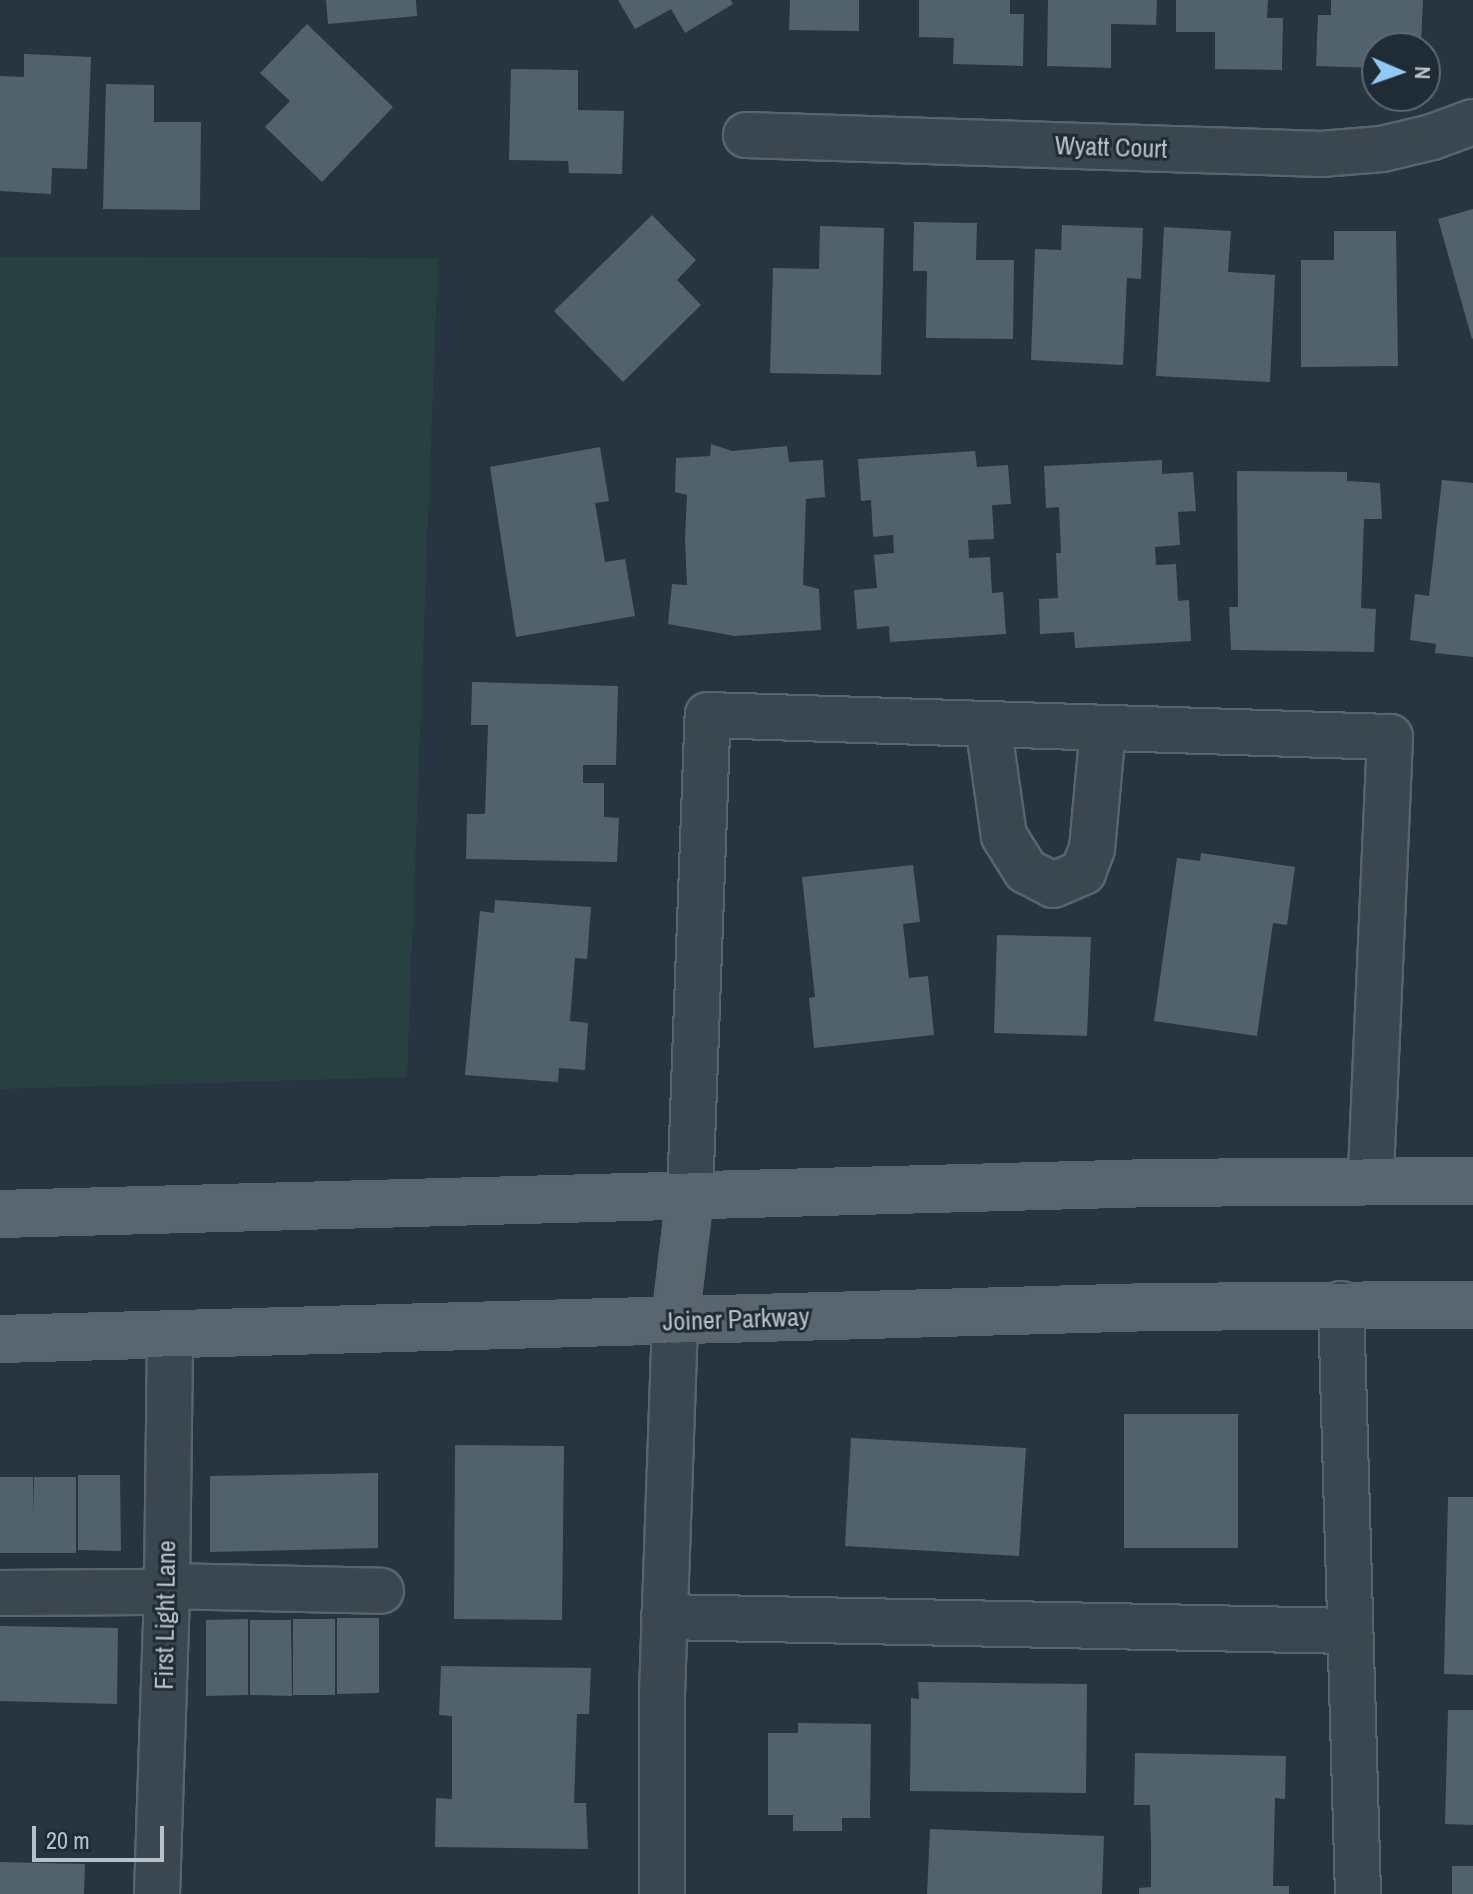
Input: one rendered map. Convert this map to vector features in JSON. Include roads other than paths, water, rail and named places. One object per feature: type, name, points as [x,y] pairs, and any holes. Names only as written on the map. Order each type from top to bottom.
[{"type":"main road","points":[[0,1214],[1371,1180],[1473,1181]]},
{"type":"main road","points":[[675,1321],[690,1196]]},
{"type":"main road","name":"Joiner Parkway","points":[[0,1339],[1341,1304],[1473,1305]]},
{"type":"street","name":"Wyatt Court","points":[[746,135],[1321,154],[1382,149],[1432,137],[1473,122]]},
{"type":"street","points":[[690,1196],[708,715],[1390,737],[1371,1180]]},
{"type":"street","points":[[988,724],[1004,836],[1026,871],[1053,885],[1083,872],[1092,849],[1103,728]]},
{"type":"street","points":[[1341,1304],[1358,1894]]},
{"type":"street","points":[[662,1894],[664,1617],[675,1321]]},
{"type":"street","name":"First Light Lane","points":[[157,1894],[167,1586],[170,1336]]},
{"type":"street","points":[[0,1593],[145,1592],[167,1586],[381,1591]]},
{"type":"street","points":[[664,1617],[1350,1631]]}]
